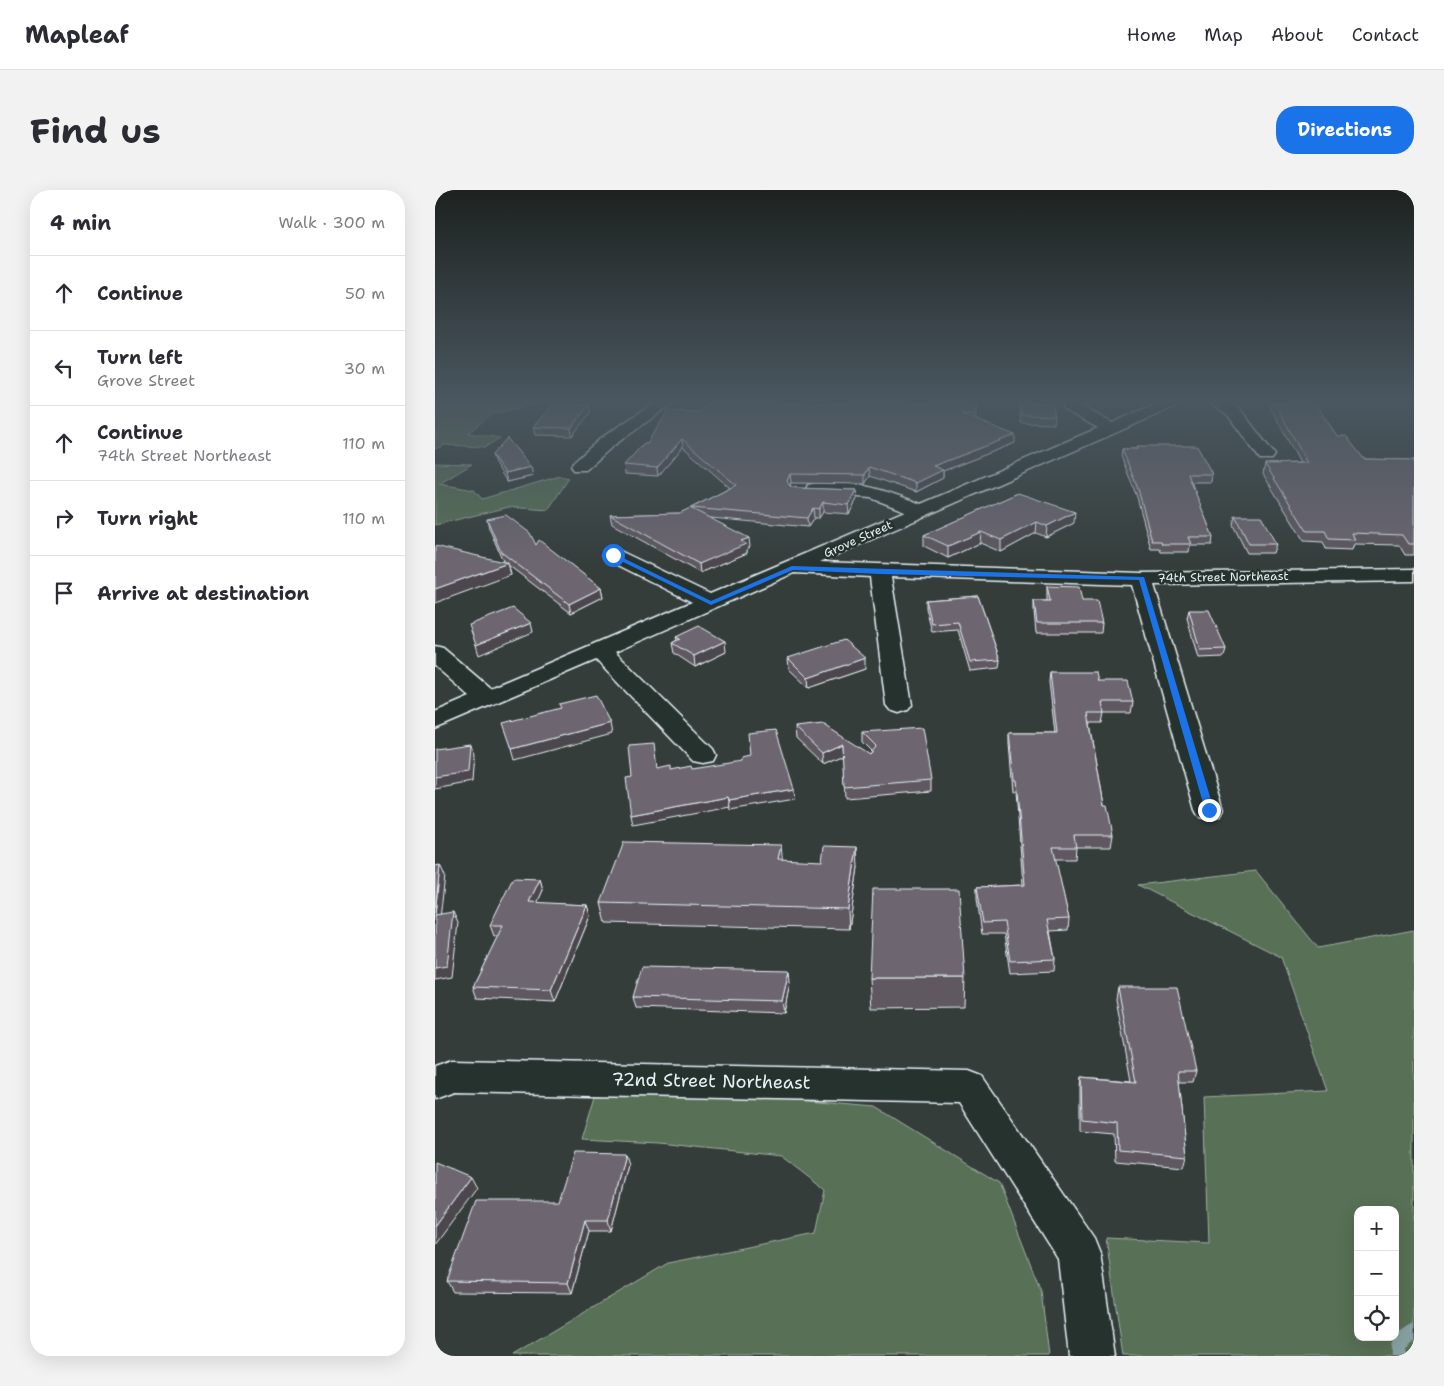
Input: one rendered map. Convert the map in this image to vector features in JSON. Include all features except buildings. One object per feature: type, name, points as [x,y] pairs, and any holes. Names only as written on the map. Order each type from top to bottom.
[{"type":"street","points":[[580,466],[590,457]]},
{"type":"street","name":"Grove Street","points":[[435,721],[792,568],[1043,457]]},
{"type":"street","points":[[797,489],[855,490],[875,494],[923,511]]},
{"type":"street","points":[[613,555],[711,603]]},
{"type":"street","name":"74th Street Northeast","points":[[792,568],[1141,579],[1414,575]]},
{"type":"street","points":[[880,572],[899,705]]},
{"type":"street","points":[[1141,579],[1209,810]]},
{"type":"street","points":[[600,650],[703,755]]},
{"type":"street","points":[[435,653],[487,699]]},
{"type":"street","name":"72nd Street Northeast","points":[[444,1080],[969,1087],[1079,1253],[1092,1356]]},
{"type":"green space","points":[[435,463],[472,464],[439,484],[474,490],[482,499],[560,476],[569,478],[548,510],[509,507],[435,525]]},
{"type":"green space","points":[[1256,871],[1318,948],[1414,930],[1414,1356],[1123,1356],[1106,1238],[1209,1243],[1204,1097],[1328,1091],[1281,957],[1138,885]]},
{"type":"green space","points":[[713,1093],[876,1107],[999,1183],[1041,1291],[1049,1356],[512,1356],[668,1263],[816,1233],[825,1190],[781,1156],[658,1143],[582,1139],[595,1096]]},
{"type":"waterway","points":[[1397,1356],[1397,1346],[1414,1331]]},
{"type":"route","points":[[613,555],[711,603],[792,568],[1141,579],[1209,810]]}]
